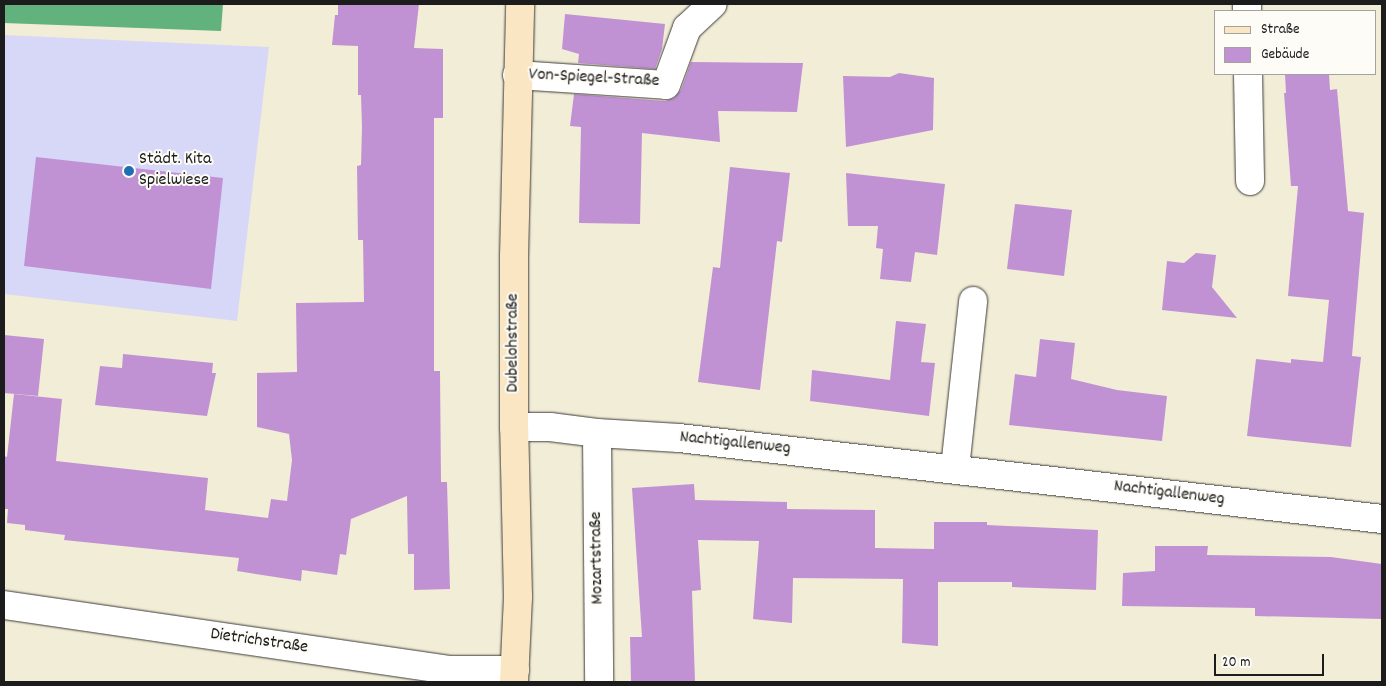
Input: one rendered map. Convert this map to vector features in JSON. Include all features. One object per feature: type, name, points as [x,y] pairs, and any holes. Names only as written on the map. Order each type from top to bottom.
[{"type":"main road","name":"Dubelohstraße","points":[[514,676],[518,597],[514,427],[514,257],[520,4]]},
{"type":"street","name":"Von-Spiegel-Straße","points":[[517,75],[666,85],[688,28],[713,4]]},
{"type":"street","points":[[1248,75],[1250,181]]},
{"type":"street","points":[[955,468],[973,301]]},
{"type":"street","name":"Nachtigallenweg","points":[[514,427],[550,427],[597,433],[679,438],[955,468],[1382,520]]},
{"type":"street","name":"Mozartstraße","points":[[597,433],[599,682]]},
{"type":"street","name":"Dietrichstraße","points":[[4,605],[450,670],[514,676]]},
{"type":"shaded area","name":"Städt. Kita Spielwiese","points":[[4,35],[269,47],[237,321],[4,294]]},
{"type":"green space","points":[[4,4],[223,4],[221,31],[4,23]]},
{"type":"building","points":[[338,4],[419,4],[414,48],[443,49],[443,118],[434,118],[434,371],[440,371],[441,482],[447,482],[450,589],[414,590],[414,554],[408,554],[407,496],[351,519],[346,555],[340,554],[337,575],[302,570],[301,581],[237,571],[239,558],[64,540],[65,535],[25,530],[25,525],[7,523],[8,509],[4,509],[4,456],[7,457],[14,394],[62,399],[56,461],[208,478],[205,510],[268,518],[271,499],[287,501],[292,460],[289,434],[257,427],[257,373],[297,372],[296,303],[364,302],[363,240],[358,240],[357,166],[361,165],[362,127],[361,95],[358,95],[358,46],[332,45],[335,15],[338,15]]},
{"type":"building","points":[[565,14],[665,24],[662,49],[655,69],[578,63],[579,54],[562,49]]},
{"type":"building","points":[[691,62],[803,63],[797,112],[718,111],[720,142],[642,133],[640,224],[579,223],[581,127],[570,126],[574,94],[665,101],[674,98],[681,90]]},
{"type":"building","points":[[899,73],[934,78],[933,130],[846,147],[843,76],[890,77]]},
{"type":"building","points":[[1285,75],[1329,75],[1330,90],[1337,89],[1348,211],[1364,213],[1352,356],[1361,357],[1351,447],[1247,436],[1256,359],[1291,363],[1291,359],[1323,362],[1329,300],[1288,296],[1298,186],[1291,186],[1284,93],[1286,93]]},
{"type":"building","points":[[36,157],[223,178],[211,289],[24,266]]},
{"type":"building","points":[[730,167],[790,173],[782,242],[777,241],[760,390],[698,382],[713,267],[720,268]]},
{"type":"building","points":[[846,173],[945,184],[937,255],[915,252],[911,282],[880,279],[883,249],[876,248],[878,226],[848,226]]},
{"type":"building","points":[[1015,204],[1072,210],[1064,276],[1007,269]]},
{"type":"building","points":[[1196,253],[1216,255],[1212,287],[1237,318],[1162,310],[1167,261],[1184,263]]},
{"type":"building","points":[[896,321],[926,324],[921,362],[935,363],[929,416],[810,401],[812,370],[890,380]]},
{"type":"building","points":[[4,335],[44,339],[38,396],[4,393]]},
{"type":"building","points":[[1040,339],[1075,343],[1071,379],[1117,390],[1167,396],[1162,441],[1009,425],[1015,374],[1036,377]]},
{"type":"building","points":[[123,354],[213,363],[212,373],[216,373],[207,416],[95,405],[100,366],[122,368]]},
{"type":"building","points":[[694,484],[695,500],[787,502],[787,509],[875,510],[875,548],[934,549],[934,522],[987,522],[987,525],[1098,530],[1096,590],[1012,587],[1012,582],[938,582],[938,646],[902,643],[903,579],[793,578],[792,623],[753,619],[759,541],[698,540],[701,590],[692,591],[695,682],[631,682],[630,637],[642,637],[632,488]]},
{"type":"building","points":[[1155,546],[1208,546],[1207,555],[1331,557],[1382,564],[1382,619],[1255,616],[1255,608],[1122,606],[1123,573],[1155,571]]},
{"type":"place","name":"Städt. Kita Spielwiese","points":[[129,171]]}]
